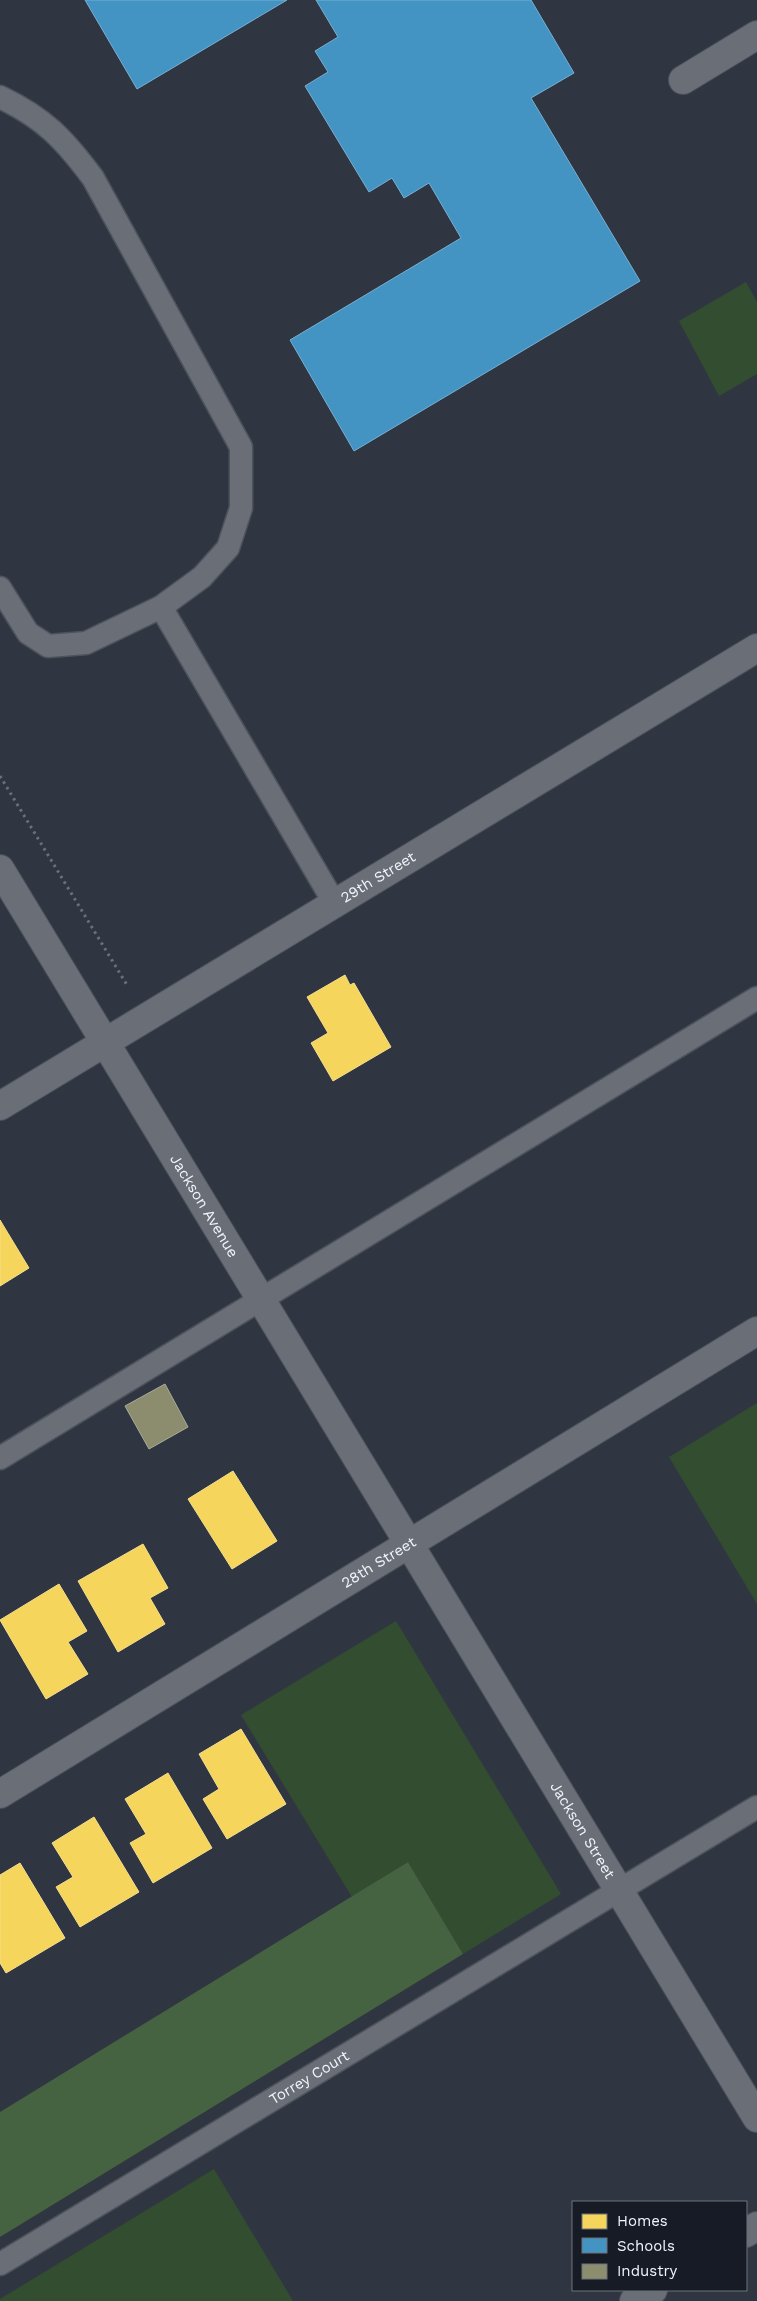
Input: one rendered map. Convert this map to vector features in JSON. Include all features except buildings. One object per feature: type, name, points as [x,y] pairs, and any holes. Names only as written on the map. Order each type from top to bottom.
[{"type":"street","points":[[683,80],[757,35]]},
{"type":"street","name":"29th Street","points":[[0,1106],[757,648]]},
{"type":"street","name":"Jackson Avenue","points":[[0,868],[408,1542]]},
{"type":"street","name":"28th Street","points":[[0,1794],[408,1542],[757,1331]]},
{"type":"street","name":"Jackson Street","points":[[408,1542],[757,2118]]},
{"type":"street","points":[[634,2301],[651,2291]]},
{"type":"lane","points":[[0,97],[27,110],[66,143],[93,178],[241,447],[241,508],[228,548],[202,577],[161,607],[86,643],[48,646],[28,633],[0,588]]},
{"type":"lane","points":[[161,607],[335,904]]},
{"type":"lane","points":[[0,1458],[757,998]]},
{"type":"lane","name":"Torrey Court","points":[[0,2264],[757,1807]]},
{"type":"path","points":[[0,776],[127,985]]},
{"type":"green space","points":[[746,282],[757,302],[757,374],[719,396],[679,321]]},
{"type":"green space","points":[[757,1403],[757,1604],[669,1457]]},
{"type":"green space","points":[[396,1621],[561,1894],[463,1954],[408,1862],[352,1897],[241,1715]]},
{"type":"green space","points":[[408,1862],[463,1954],[0,2237],[0,2112]]},
{"type":"green space","points":[[214,2169],[293,2301],[0,2301],[0,2299]]}]
